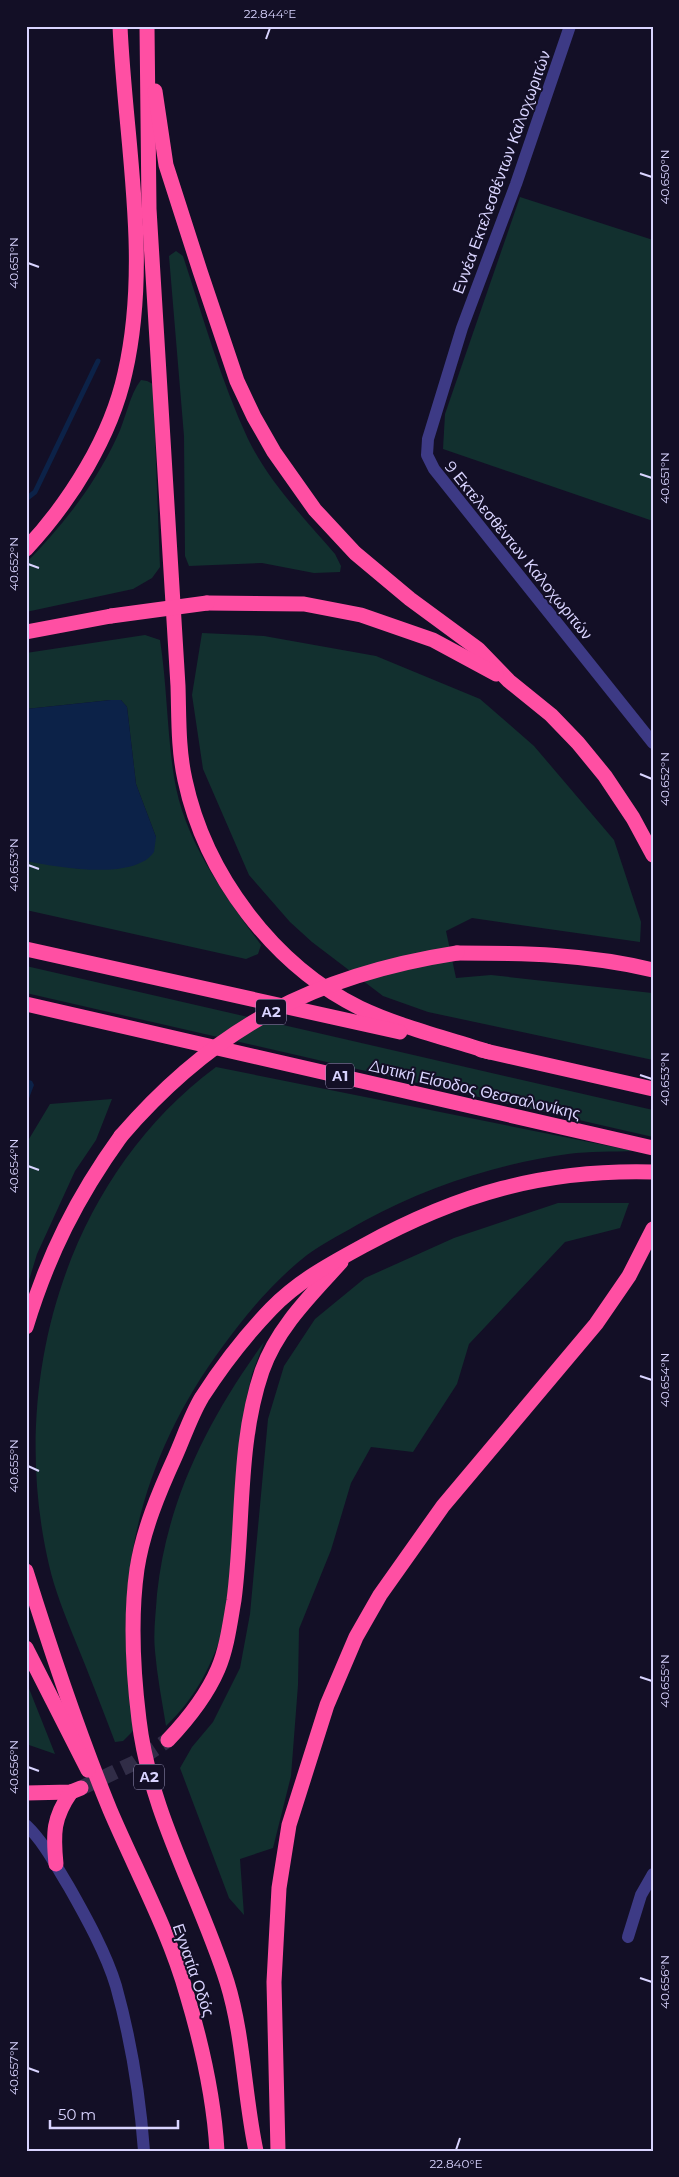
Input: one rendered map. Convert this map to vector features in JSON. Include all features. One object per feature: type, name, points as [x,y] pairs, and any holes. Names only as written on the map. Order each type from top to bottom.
[{"type":"highway","points":[[26,549],[53,520],[92,457],[114,408],[125,374],[134,324],[136,242],[120,26]]},
{"type":"highway","points":[[147,31],[166,165],[237,381],[254,417],[274,452],[315,510],[354,553],[410,599],[478,648],[509,681],[551,715],[578,743],[605,776],[633,818],[653,855]]},
{"type":"highway","points":[[147,31],[149,209],[180,746],[185,780],[196,818],[209,851],[236,896],[271,940],[297,966],[359,1007],[388,1019],[489,1052]]},
{"type":"highway","points":[[26,632],[111,616],[207,603],[304,604],[361,615],[433,640],[509,681]]},
{"type":"highway","points":[[26,949],[653,1090]]},
{"type":"highway","name":"Α2","points":[[26,1327],[52,1252],[74,1208],[121,1136],[176,1078],[219,1042],[267,1014],[320,988],[365,972],[408,961],[457,953],[567,956],[653,970]]},
{"type":"highway","name":"Δυτική Είσοδος Θεσσαλονίκης","points":[[26,1004],[653,1148]]},
{"type":"highway","name":"Α2","points":[[256,2151],[237,2026],[227,1983],[162,1817],[149,1778],[139,1721],[134,1660],[133,1616],[137,1570],[143,1540],[155,1506],[206,1392],[226,1363],[272,1308],[312,1273],[436,1208],[489,1190],[534,1180],[610,1172],[653,1172]]},
{"type":"highway","points":[[278,2151],[274,1982],[279,1888],[289,1825],[326,1706],[356,1637],[380,1595],[443,1506],[596,1324],[629,1276],[653,1229]]},
{"type":"highway","points":[[168,1740],[188,1720],[206,1692],[218,1668],[230,1628],[238,1570],[249,1414],[262,1370],[276,1340],[295,1313],[350,1253]]},
{"type":"highway","points":[[26,1570],[56,1664],[110,1808]]},
{"type":"highway","points":[[26,1648],[74,1746],[110,1808]]},
{"type":"highway","points":[[26,1794],[76,1790],[61,1807],[55,1821],[56,1864]]},
{"type":"highway","name":"Εγνατία Οδός","points":[[110,1808],[146,1890],[187,1994],[211,2098],[217,2151]]},
{"type":"street","name":"Εννέα Εκτελεσθέντων Καλοχωριτών","points":[[462,328],[516,184],[570,26]]},
{"type":"street","name":"9 Εκτελεσθέντων Καλοχωριτών","points":[[462,328],[428,439],[427,447],[430,463],[653,744]]},
{"type":"street","points":[[26,1825],[35,1833],[56,1864],[86,1919],[116,1985],[141,2109],[144,2151]]},
{"type":"street","points":[[628,1937],[641,1895],[653,1874]]},
{"type":"green space","points":[[520,197],[653,240],[653,521],[443,449],[445,414]]},
{"type":"green space","points":[[176,251],[183,256],[221,372],[238,417],[256,455],[299,513],[335,554],[341,566],[340,572],[314,573],[262,563],[189,566],[185,556],[184,436],[169,256]]},
{"type":"green space","points":[[141,380],[153,384],[160,567],[152,578],[133,589],[26,612],[26,563],[53,534],[88,488],[117,437],[133,393]]},
{"type":"green space","points":[[202,633],[264,636],[376,656],[480,699],[534,746],[614,840],[641,922],[640,942],[472,918],[446,931],[456,978],[491,975],[652,993],[653,1060],[428,1012],[383,996],[312,942],[290,922],[249,875],[203,769],[192,695]]},
{"type":"green space","points":[[145,635],[160,640],[174,777],[179,801],[187,823],[207,866],[261,945],[258,954],[246,959],[26,910],[26,861],[82,869],[156,837],[136,784],[127,707],[121,700],[111,700],[26,709],[26,653]]},
{"type":"green space","points":[[26,966],[653,1110],[653,1137],[26,993]]},
{"type":"green space","points":[[216,1067],[634,1151],[576,1153],[541,1158],[463,1178],[438,1187],[364,1221],[321,1246],[295,1265],[262,1298],[223,1346],[194,1390],[170,1435],[151,1481],[137,1528],[129,1576],[126,1626],[128,1677],[135,1729],[123,1741],[115,1742],[60,1603],[49,1565],[38,1497],[36,1427],[43,1358],[60,1291],[85,1227],[120,1167],[163,1113]]},
{"type":"green space","points":[[112,1099],[96,1140],[75,1171],[37,1254],[26,1290],[26,1144],[50,1104]]},
{"type":"green space","points":[[558,1203],[629,1203],[620,1228],[565,1242],[469,1344],[457,1384],[413,1452],[371,1447],[351,1483],[331,1550],[299,1629],[298,1685],[291,1776],[273,1848],[240,1859],[244,1915],[229,1898],[180,1768],[192,1747],[213,1722],[240,1668],[250,1614],[268,1419],[284,1366],[315,1319],[365,1278],[454,1238]]},
{"type":"green space","points":[[264,1342],[252,1374],[245,1405],[225,1625],[209,1667],[195,1691],[166,1726],[154,1637],[162,1559],[170,1525],[194,1461],[209,1430],[225,1400]]},
{"type":"green space","points":[[26,1681],[55,1754],[29,1745],[26,1738]]},
{"type":"water","points":[[121,700],[127,707],[136,784],[156,837],[154,852],[142,862],[130,867],[116,869],[85,869],[26,861],[26,709]]},
{"type":"water","points":[[26,1079],[32,1081],[34,1085],[26,1106]]},
{"type":"waterway","points":[[26,499],[35,492],[98,361]]},
{"type":"tunnel","points":[[81,1788],[134,1763],[168,1740]]}]
